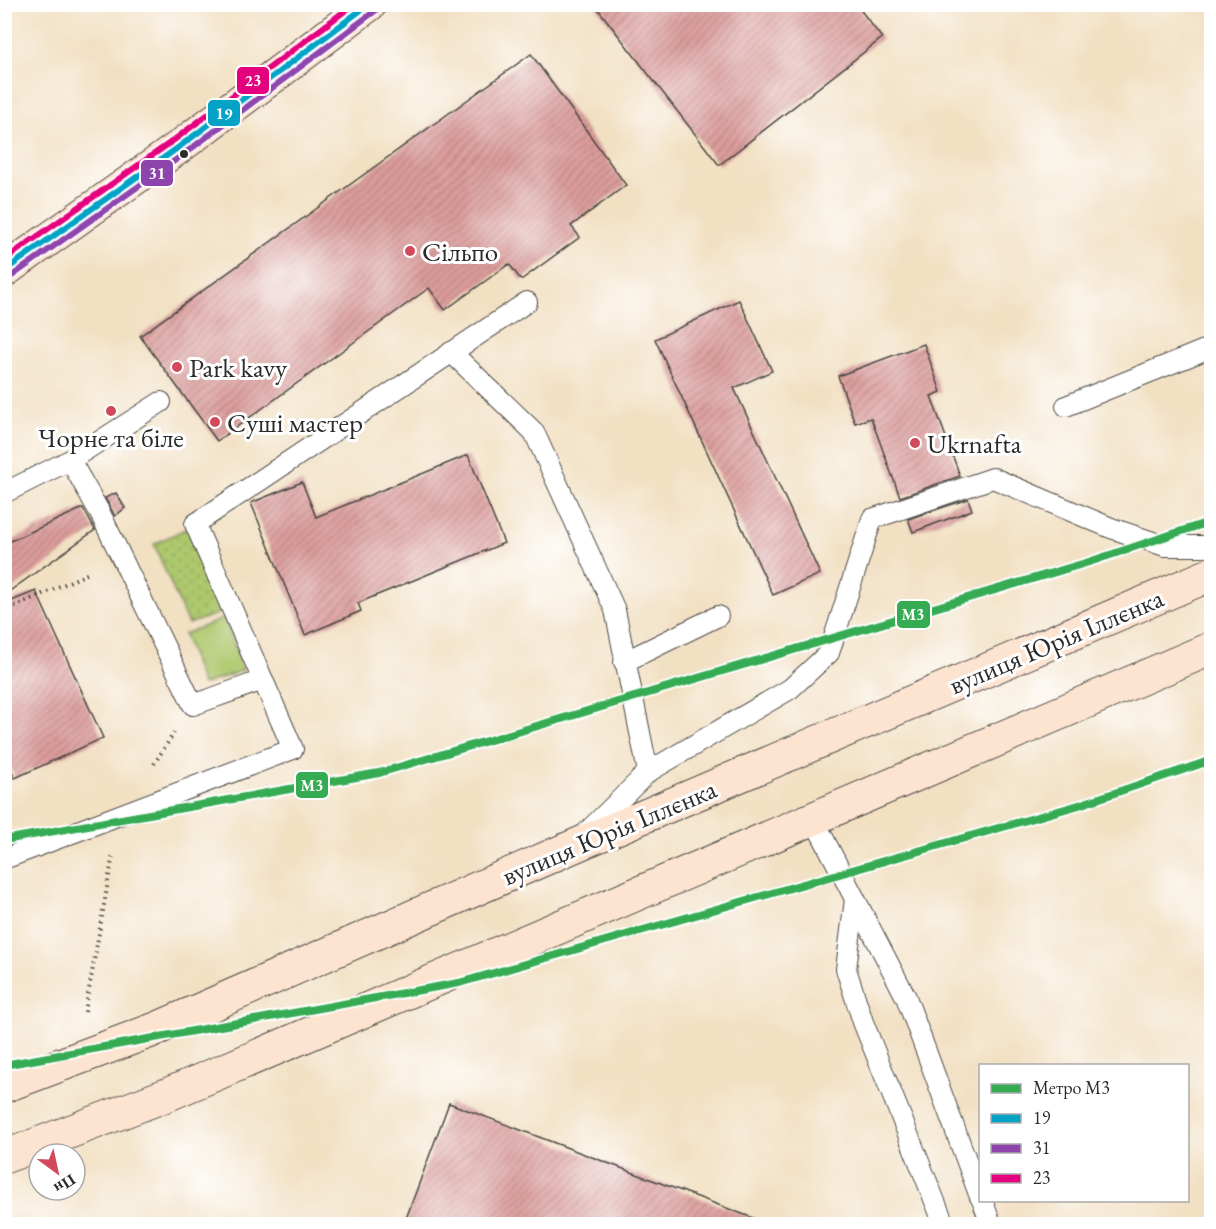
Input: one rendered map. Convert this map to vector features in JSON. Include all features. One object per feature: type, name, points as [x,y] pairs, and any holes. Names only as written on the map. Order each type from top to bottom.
[{"type":"main road","points":[[4,271],[179,147],[370,4]]},
{"type":"main road","name":"вулиця Юрія Іллєнка","points":[[4,1086],[156,1029],[572,847],[1212,574]]},
{"type":"main road","points":[[4,1157],[169,1094],[1212,648]]},
{"type":"lane","points":[[4,859],[292,749],[195,524],[527,302]]},
{"type":"lane","points":[[1066,406],[1212,346]]},
{"type":"lane","points":[[451,352],[534,432],[615,610],[648,772]]},
{"type":"lane","points":[[4,493],[70,460],[160,402]]},
{"type":"lane","points":[[70,460],[122,558],[193,705],[263,680]]},
{"type":"lane","points":[[572,847],[648,772],[790,689],[829,653],[872,519],[993,478],[1111,528],[1164,546],[1212,546]]},
{"type":"lane","points":[[624,662],[718,616]]},
{"type":"lane","points":[[814,820],[906,998],[979,1193]]},
{"type":"lane","points":[[855,899],[846,969],[863,1022],[944,1224]]},
{"type":"lane","points":[[983,1202],[991,1224]]},
{"type":"path","points":[[9,609],[122,558]]},
{"type":"green space","points":[[189,527],[223,612],[188,624],[154,544]]},
{"type":"green space","points":[[225,618],[243,670],[202,685],[184,634]]},
{"type":"building","points":[[594,4],[856,4],[882,38],[719,165]]},
{"type":"building","name":"Сільпо","points":[[531,54],[626,185],[571,226],[580,237],[521,280],[509,264],[445,310],[429,288],[217,441],[140,336]]},
{"type":"building","points":[[739,300],[772,371],[734,388],[820,574],[773,595],[655,339]]},
{"type":"building","points":[[924,344],[941,392],[931,396],[960,476],[900,497],[871,418],[855,423],[838,376]]},
{"type":"building","points":[[468,455],[504,543],[358,603],[361,611],[305,635],[251,503],[302,482],[316,517]]},
{"type":"building","points":[[116,493],[125,508],[115,516],[105,498]]},
{"type":"building","points":[[968,499],[972,510],[913,532],[908,519]]},
{"type":"building","points":[[83,508],[95,530],[4,595],[4,544]]},
{"type":"building","points":[[36,591],[103,738],[15,778],[4,755],[4,604]]},
{"type":"building","points":[[449,1103],[761,1221],[761,1224],[404,1224]]},
{"type":"metro line","name":"M3","points":[[4,840],[379,773],[1089,562],[1212,521]]},
{"type":"metro line","name":"M3","points":[[4,1065],[459,983],[1079,805],[1212,760]]},
{"type":"transit line","name":"23","points":[[4,260],[174,140],[354,4]]},
{"type":"transit line","name":"19","points":[[4,271],[179,147],[369,4]]},
{"type":"transit line","name":"31","points":[[9,278],[184,154],[375,11]]},
{"type":"place","name":"Сільпо","points":[[410,251]]},
{"type":"place","name":"Park kavy","points":[[177,367]]},
{"type":"place","name":"Чорне та біле","points":[[111,411]]},
{"type":"place","name":"Суші мастер","points":[[215,422]]},
{"type":"place","name":"Ukrnafta","points":[[915,443]]}]
